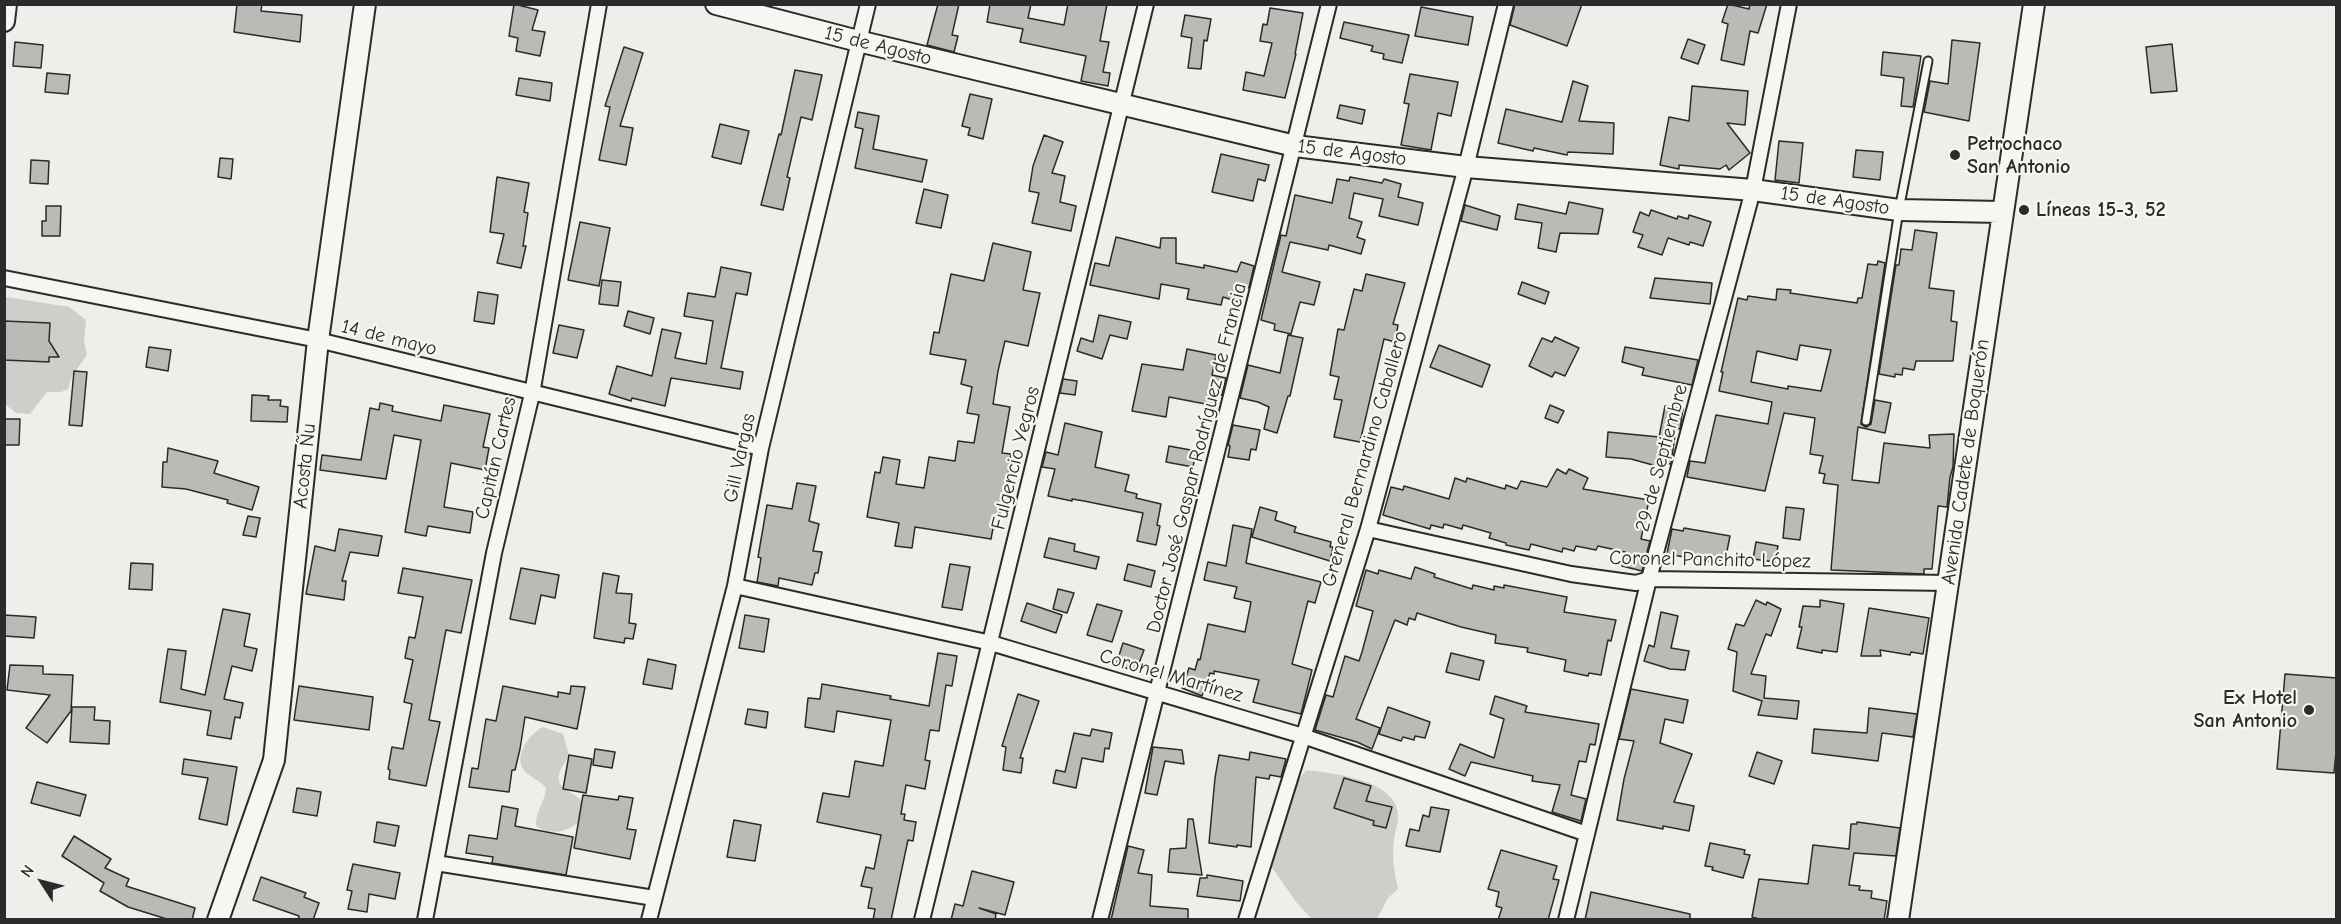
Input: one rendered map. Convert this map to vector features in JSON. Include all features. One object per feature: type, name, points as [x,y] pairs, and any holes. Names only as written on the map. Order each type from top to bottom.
[{"type":"street","points":[[5,22],[6,4]]},
{"type":"street","name":"Acosta Ñu","points":[[218,920],[274,760],[318,340],[365,4]]},
{"type":"street","name":"Capitán Cartes","points":[[424,920],[494,553],[532,394],[599,4]]},
{"type":"street","name":"15 de Agosto","points":[[716,4],[858,41],[1295,146],[1466,167],[1753,190],[1899,210],[2001,212]]},
{"type":"street","name":"Gill Vargas","points":[[649,920],[735,586],[761,448],[868,4]]},
{"type":"street","name":"Fulgencio Yegros","points":[[922,920],[1146,4]]},
{"type":"street","name":"Doctor José Gaspar Rodríguez de Francia","points":[[1100,920],[1329,4]]},
{"type":"street","name":"Greneral Bernardino Caballero","points":[[1246,920],[1368,529],[1466,167],[1506,4]]},
{"type":"street","name":"29 de Septiembre","points":[[1566,920],[1649,579],[1753,190],[1789,4]]},
{"type":"street","name":"Avenida Cadete de Boquerón","points":[[1898,920],[1950,583],[2001,212],[2034,4]]},
{"type":"street","name":"14 de mayo","points":[[4,278],[318,340],[761,448]]},
{"type":"street","name":"Coronel Panchito López","points":[[1368,529],[1571,574],[1636,583],[1649,579],[1950,583]]},
{"type":"street","name":"Coronel Martínez","points":[[735,586],[991,643],[1303,736],[1587,834]]},
{"type":"street","points":[[436,864],[654,897]]},
{"type":"lane","points":[[1866,421],[1899,210],[1928,61]]},
{"type":"shaded area","points":[[4,298],[69,307],[86,320],[84,341],[87,355],[72,376],[68,389],[61,392],[47,392],[30,414],[16,413],[5,404]]},
{"type":"shaded area","points":[[543,727],[563,734],[569,755],[560,771],[559,781],[563,788],[578,797],[582,804],[580,820],[567,829],[551,832],[536,826],[546,788],[526,773],[520,758],[528,740]]},
{"type":"shaded area","points":[[1306,770],[1364,781],[1389,795],[1396,806],[1398,820],[1393,855],[1398,889],[1388,898],[1377,919],[1311,918],[1296,902],[1271,866],[1279,808]]},
{"type":"building","points":[[237,4],[262,4],[261,11],[302,15],[300,42],[234,32]]},
{"type":"building","points":[[514,4],[538,10],[532,30],[545,32],[540,56],[516,51],[518,38],[509,36]]},
{"type":"building","points":[[938,4],[959,4],[952,35],[958,36],[954,52],[927,45]]},
{"type":"building","points":[[990,4],[1031,4],[1028,18],[1064,25],[1068,4],[1107,4],[1100,41],[1109,42],[1103,72],[1110,73],[1108,86],[1081,81],[1086,56],[1020,42],[1023,29],[987,22]]},
{"type":"building","points":[[1515,4],[1582,4],[1567,46],[1510,25]]},
{"type":"building","points":[[1728,4],[1749,9],[1750,4],[1767,4],[1758,33],[1750,31],[1744,65],[1721,60],[1728,24],[1722,22]]},
{"type":"building","points":[[1421,7],[1473,17],[1468,45],[1415,36]]},
{"type":"building","points":[[1270,8],[1303,13],[1285,98],[1243,90],[1246,72],[1264,76],[1272,43],[1260,41],[1263,24],[1267,25]]},
{"type":"building","points":[[1185,15],[1211,19],[1207,41],[1204,40],[1201,69],[1188,68],[1192,38],[1181,36]]},
{"type":"building","points":[[1344,22],[1409,35],[1402,63],[1383,59],[1384,54],[1371,51],[1373,46],[1340,38]]},
{"type":"building","points":[[1688,39],[1705,45],[1698,64],[1681,58]]},
{"type":"building","points":[[1952,40],[1980,43],[1969,121],[1924,112],[1930,81],[1948,84]]},
{"type":"building","points":[[15,42],[43,45],[41,68],[13,66]]},
{"type":"building","points":[[2172,44],[2177,91],[2151,93],[2146,47]]},
{"type":"building","points":[[624,47],[643,53],[620,126],[633,128],[626,165],[599,160],[610,107],[605,106]]},
{"type":"building","points":[[1883,52],[1921,56],[1913,107],[1901,106],[1904,78],[1881,75]]},
{"type":"building","points":[[795,70],[822,75],[812,120],[801,117],[787,177],[790,178],[783,210],[761,205],[779,134],[781,135]]},
{"type":"building","points":[[47,73],[70,75],[68,94],[45,92]]},
{"type":"building","points":[[1410,74],[1458,82],[1451,116],[1438,113],[1431,150],[1401,145],[1409,104],[1404,103]]},
{"type":"building","points":[[519,78],[552,83],[550,101],[516,95]]},
{"type":"building","points":[[1573,81],[1588,86],[1579,121],[1614,123],[1613,154],[1568,152],[1567,155],[1534,148],[1533,151],[1498,143],[1506,109],[1562,122]]},
{"type":"building","points":[[1692,86],[1748,91],[1745,125],[1727,123],[1750,153],[1729,170],[1726,165],[1720,169],[1679,165],[1679,169],[1660,165],[1669,117],[1689,121]]},
{"type":"building","points":[[970,94],[992,99],[983,139],[968,135],[970,128],[962,126]]},
{"type":"building","points":[[1340,105],[1365,110],[1362,124],[1337,118]]},
{"type":"building","points":[[858,112],[879,116],[873,149],[927,160],[922,182],[855,168],[863,129],[855,127]]},
{"type":"building","points":[[720,124],[749,131],[741,164],[712,157]]},
{"type":"building","points":[[1044,135],[1063,142],[1052,173],[1065,176],[1060,202],[1076,206],[1071,231],[1032,223],[1039,193],[1029,191],[1033,166]]},
{"type":"building","points":[[1779,141],[1803,143],[1799,183],[1775,180]]},
{"type":"building","points":[[1856,150],[1883,152],[1880,180],[1853,177]]},
{"type":"building","points":[[1221,154],[1269,165],[1265,181],[1258,179],[1253,201],[1212,192]]},
{"type":"building","points":[[220,158],[233,159],[231,179],[218,177]]},
{"type":"building","points":[[31,160],[49,161],[48,184],[30,183]]},
{"type":"building","points":[[497,177],[529,183],[524,212],[528,213],[523,246],[526,246],[521,268],[497,263],[504,234],[490,232]]},
{"type":"building","points":[[1350,177],[1382,183],[1384,179],[1401,184],[1398,197],[1423,203],[1418,225],[1379,216],[1383,199],[1354,193],[1349,218],[1362,222],[1357,237],[1365,240],[1361,254],[1329,245],[1328,250],[1290,242],[1282,272],[1320,282],[1314,305],[1300,302],[1291,334],[1274,330],[1275,324],[1261,320],[1281,235],[1286,236],[1295,195],[1332,203],[1337,179],[1349,181]]},
{"type":"building","points":[[924,189],[948,195],[941,228],[916,223]]},
{"type":"building","points":[[1569,202],[1603,209],[1598,234],[1560,233],[1556,252],[1538,248],[1542,223],[1515,219],[1518,204],[1566,214]]},
{"type":"building","points":[[1465,205],[1500,216],[1497,230],[1461,221]]},
{"type":"building","points":[[46,206],[61,206],[60,236],[42,236],[42,221],[46,221]]},
{"type":"building","points":[[1651,210],[1677,219],[1678,216],[1688,219],[1689,215],[1711,222],[1703,246],[1690,242],[1689,245],[1668,238],[1662,255],[1638,247],[1643,235],[1633,232],[1640,212],[1649,216]]},
{"type":"building","points":[[580,222],[610,228],[599,286],[568,280]]},
{"type":"building","points":[[1915,230],[1937,233],[1929,288],[1954,291],[1951,321],[1957,322],[1953,361],[1916,361],[1914,370],[1903,368],[1902,375],[1895,374],[1895,377],[1879,374],[1896,265],[1899,265],[1901,249],[1912,250]]},
{"type":"building","points":[[1116,237],[1160,248],[1161,238],[1176,238],[1176,263],[1204,268],[1204,265],[1237,272],[1241,262],[1254,266],[1249,288],[1244,286],[1239,302],[1223,297],[1221,305],[1187,299],[1189,289],[1161,284],[1159,299],[1090,285],[1095,263],[1109,266]]},
{"type":"building","points":[[993,243],[1031,252],[1023,290],[1040,293],[1028,346],[1005,341],[998,371],[993,404],[1010,407],[1002,453],[1011,454],[998,524],[994,523],[991,539],[915,527],[912,548],[895,546],[899,523],[867,517],[875,472],[880,473],[883,457],[900,460],[896,484],[924,488],[929,457],[955,461],[958,441],[974,443],[979,415],[967,413],[972,387],[961,384],[966,360],[930,354],[934,332],[939,333],[951,274],[984,281]]},
{"type":"building","points":[[1878,261],[1885,263],[1861,424],[1866,427],[1871,424],[1875,400],[1891,403],[1885,433],[1858,427],[1852,480],[1879,483],[1884,443],[1930,448],[1929,435],[1954,434],[1953,467],[1947,507],[1938,506],[1932,569],[1924,569],[1924,574],[1831,570],[1838,485],[1823,483],[1825,474],[1819,473],[1823,456],[1810,454],[1815,418],[1784,413],[1765,491],[1687,477],[1690,461],[1705,463],[1716,415],[1768,424],[1772,402],[1719,391],[1723,372],[1721,372],[1738,298],[1747,300],[1748,296],[1776,300],[1777,289],[1857,303],[1858,298],[1862,298],[1868,264],[1877,265]],"holes":[[[1800,345],[1831,350],[1821,391],[1788,386],[1788,389],[1751,382],[1757,351],[1797,360]]]},
{"type":"building","points":[[721,267],[751,273],[747,295],[736,293],[721,368],[743,372],[740,389],[671,378],[665,406],[632,398],[631,401],[609,394],[617,366],[652,376],[662,329],[681,333],[675,358],[706,364],[713,321],[684,316],[688,293],[715,297]]},
{"type":"building","points":[[1366,274],[1405,283],[1393,324],[1398,325],[1395,342],[1384,339],[1360,442],[1334,437],[1342,400],[1334,399],[1339,377],[1330,375],[1338,329],[1344,330],[1354,289],[1362,291]]},
{"type":"building","points":[[1655,278],[1712,283],[1710,304],[1650,298]]},
{"type":"building","points":[[602,280],[621,282],[618,306],[599,304]]},
{"type":"building","points":[[1522,282],[1549,292],[1545,304],[1518,294]]},
{"type":"building","points":[[478,292],[498,295],[494,324],[474,321]]},
{"type":"building","points":[[628,311],[654,318],[650,334],[624,326]]},
{"type":"building","points":[[1099,315],[1131,322],[1127,339],[1110,335],[1102,359],[1077,351],[1081,338],[1093,342]]},
{"type":"building","points":[[4,321],[50,323],[49,341],[59,357],[49,357],[49,362],[4,360]]},
{"type":"building","points":[[559,325],[584,330],[577,358],[553,353]]},
{"type":"building","points":[[1288,335],[1303,338],[1290,396],[1288,396],[1277,433],[1264,429],[1269,407],[1240,398],[1248,365],[1280,373]]},
{"type":"building","points":[[1555,337],[1579,348],[1565,376],[1555,372],[1552,377],[1529,366],[1542,338],[1552,342]]},
{"type":"building","points":[[1439,345],[1490,365],[1482,387],[1430,367]]},
{"type":"building","points":[[149,347],[171,350],[168,371],[146,367]]},
{"type":"building","points":[[1625,347],[1698,360],[1692,385],[1642,375],[1644,368],[1622,362]]},
{"type":"building","points":[[1187,349],[1216,355],[1212,375],[1226,378],[1222,395],[1218,394],[1216,406],[1169,397],[1166,417],[1132,411],[1142,364],[1183,370]]},
{"type":"building","points":[[74,371],[87,372],[82,426],[69,425]]},
{"type":"building","points":[[1063,379],[1077,381],[1075,395],[1060,393]]},
{"type":"building","points":[[252,395],[269,396],[268,400],[281,400],[280,406],[288,407],[287,422],[251,421]]},
{"type":"building","points":[[380,403],[393,406],[392,411],[441,421],[444,405],[490,414],[483,447],[489,448],[485,470],[451,463],[444,507],[473,512],[470,533],[428,526],[426,536],[405,532],[421,440],[394,435],[386,479],[320,470],[322,455],[361,460],[370,408],[379,410]]},
{"type":"building","points":[[1550,405],[1564,411],[1558,423],[1545,418]]},
{"type":"building","points":[[1665,406],[1683,409],[1680,429],[1676,428],[1671,464],[1661,463],[1660,467],[1631,459],[1606,457],[1608,432],[1659,437]]},
{"type":"building","points":[[4,419],[20,419],[19,445],[4,445]]},
{"type":"building","points":[[1065,423],[1102,432],[1095,467],[1129,475],[1125,491],[1137,494],[1136,498],[1161,504],[1156,545],[1137,541],[1143,513],[1048,496],[1055,469],[1042,467],[1046,452],[1058,455]]},
{"type":"building","points":[[1233,425],[1260,430],[1256,450],[1251,449],[1249,460],[1228,457],[1230,446],[1228,445]]},
{"type":"building","points":[[1169,446],[1196,451],[1193,467],[1166,462]]},
{"type":"building","points":[[168,448],[218,461],[214,473],[259,487],[252,510],[227,503],[228,500],[186,489],[162,487],[163,462],[167,462]]},
{"type":"building","points":[[1557,469],[1566,474],[1569,469],[1588,478],[1583,489],[1649,500],[1641,539],[1650,541],[1642,571],[1622,566],[1625,552],[1598,546],[1596,550],[1576,546],[1574,551],[1563,548],[1562,552],[1531,544],[1529,550],[1506,545],[1506,543],[1489,538],[1491,533],[1463,525],[1462,529],[1444,524],[1443,528],[1431,525],[1430,529],[1383,515],[1391,487],[1403,490],[1404,486],[1449,499],[1455,478],[1466,482],[1467,478],[1505,489],[1506,485],[1517,489],[1521,481],[1547,487]]},
{"type":"building","points":[[797,483],[816,486],[809,521],[819,524],[813,551],[822,552],[818,573],[815,573],[812,585],[779,578],[778,586],[757,582],[761,558],[758,557],[767,505],[792,509]]},
{"type":"building","points":[[1260,507],[1277,512],[1275,520],[1296,527],[1294,532],[1331,542],[1330,547],[1333,547],[1330,561],[1252,537]]},
{"type":"building","points":[[1786,507],[1804,509],[1800,540],[1783,538]]},
{"type":"building","points":[[248,516],[260,518],[256,537],[243,535]]},
{"type":"building","points":[[1233,525],[1252,529],[1246,563],[1321,582],[1315,603],[1308,601],[1292,664],[1312,670],[1301,714],[1253,702],[1259,680],[1214,671],[1214,674],[1210,673],[1202,696],[1182,688],[1189,668],[1195,670],[1198,659],[1200,660],[1208,624],[1245,632],[1251,602],[1234,598],[1237,587],[1204,580],[1208,562],[1226,566]]},
{"type":"building","points":[[1684,528],[1730,536],[1725,561],[1713,559],[1713,562],[1667,554],[1672,529],[1683,531]]},
{"type":"building","points":[[339,529],[382,536],[378,556],[350,552],[342,581],[346,581],[344,600],[306,594],[315,546],[335,551]]},
{"type":"building","points":[[1049,538],[1075,544],[1074,551],[1099,557],[1096,569],[1044,557]]},
{"type":"building","points":[[1756,542],[1778,546],[1775,562],[1753,559]]},
{"type":"building","points":[[131,563],[153,564],[152,590],[129,589]]},
{"type":"building","points":[[950,564],[970,567],[962,610],[942,607]]},
{"type":"building","points":[[1128,564],[1155,571],[1151,587],[1124,580]]},
{"type":"building","points":[[1415,567],[1435,574],[1434,577],[1472,589],[1473,585],[1494,590],[1494,586],[1504,588],[1504,585],[1567,597],[1564,612],[1616,620],[1611,641],[1608,640],[1601,675],[1589,673],[1588,676],[1564,671],[1566,660],[1527,652],[1528,648],[1495,643],[1496,635],[1417,613],[1415,620],[1409,618],[1407,625],[1395,620],[1356,719],[1380,728],[1372,749],[1357,742],[1315,730],[1326,695],[1333,697],[1345,656],[1359,661],[1362,652],[1373,611],[1356,606],[1366,570],[1378,574],[1379,570],[1411,579]]},
{"type":"building","points":[[403,568],[472,580],[461,633],[446,630],[429,720],[440,722],[426,786],[389,779],[390,770],[388,769],[392,747],[403,749],[412,704],[404,702],[413,660],[405,658],[409,637],[415,638],[423,597],[398,593]]},
{"type":"building","points":[[521,568],[559,575],[555,598],[541,595],[535,624],[510,619]]},
{"type":"building","points":[[603,573],[619,576],[616,593],[632,594],[629,623],[636,624],[633,639],[625,638],[624,643],[594,638]]},
{"type":"building","points":[[1058,589],[1074,593],[1067,613],[1053,609]]},
{"type":"building","points":[[1756,600],[1766,605],[1767,602],[1781,609],[1771,636],[1766,634],[1751,674],[1766,676],[1764,698],[1799,701],[1797,719],[1758,715],[1762,701],[1733,691],[1737,652],[1728,649],[1736,624],[1744,626]]},
{"type":"building","points":[[1820,600],[1844,604],[1837,652],[1822,650],[1822,653],[1797,648],[1802,627],[1799,627],[1803,606],[1820,607]]},
{"type":"building","points":[[1027,603],[1062,615],[1056,633],[1021,621]]},
{"type":"building","points":[[1097,604],[1122,611],[1112,642],[1087,635]]},
{"type":"building","points":[[1869,608],[1929,618],[1923,654],[1911,652],[1910,655],[1880,650],[1881,656],[1861,656]]},
{"type":"building","points":[[223,609],[250,614],[244,646],[257,649],[252,671],[232,666],[224,699],[243,703],[240,718],[235,717],[231,739],[207,735],[211,711],[160,702],[168,649],[186,651],[181,689],[205,695]]},
{"type":"building","points":[[1661,612],[1678,616],[1671,648],[1689,651],[1685,670],[1670,669],[1644,661],[1649,645],[1654,647]]},
{"type":"building","points":[[4,615],[36,617],[34,638],[4,636]]},
{"type":"building","points":[[745,615],[769,619],[764,652],[739,648]]},
{"type":"building","points":[[1123,643],[1144,650],[1136,671],[1116,665]]},
{"type":"building","points":[[938,653],[957,656],[952,686],[946,685],[939,731],[930,730],[925,760],[930,761],[925,789],[906,785],[901,814],[905,814],[904,820],[916,822],[913,841],[908,840],[891,920],[873,920],[875,909],[868,908],[872,888],[861,886],[866,867],[874,869],[881,835],[817,822],[823,793],[849,797],[855,761],[883,766],[891,720],[837,711],[834,732],[805,727],[808,698],[820,699],[822,684],[891,696],[890,699],[929,706]]},
{"type":"building","points":[[1451,653],[1484,661],[1479,680],[1446,672]]},
{"type":"building","points":[[648,659],[676,665],[672,689],[643,684]]},
{"type":"building","points":[[10,665],[43,666],[43,674],[73,675],[71,711],[47,743],[26,728],[50,695],[7,690]]},
{"type":"building","name":"Ex Hotel San Antonio","points":[[2285,674],[2337,678],[2337,741],[2334,773],[2277,769]]},
{"type":"building","points":[[299,686],[373,697],[369,730],[294,720]]},
{"type":"building","points":[[503,686],[558,697],[558,692],[570,694],[571,686],[585,687],[577,729],[525,717],[509,792],[469,787],[472,768],[478,769],[486,719],[496,721]]},
{"type":"building","points":[[1631,689],[1688,700],[1683,723],[1665,719],[1660,743],[1692,754],[1674,802],[1694,806],[1689,831],[1663,826],[1663,829],[1617,820],[1634,741],[1619,739]]},
{"type":"building","points":[[1018,694],[1039,701],[1020,758],[1023,758],[1021,773],[1003,770],[1006,747],[1002,746]]},
{"type":"building","points":[[1495,696],[1527,706],[1525,712],[1599,724],[1595,745],[1590,744],[1586,762],[1579,761],[1571,795],[1586,799],[1581,821],[1552,812],[1560,785],[1532,781],[1533,776],[1471,762],[1465,776],[1449,769],[1460,744],[1494,758],[1504,719],[1490,714]]},
{"type":"building","points":[[72,707],[95,707],[94,720],[110,721],[109,744],[70,742]]},
{"type":"building","points":[[1388,707],[1430,722],[1425,738],[1415,736],[1414,740],[1403,737],[1401,741],[1379,734]]},
{"type":"building","points":[[1869,708],[1917,714],[1913,737],[1882,733],[1878,761],[1812,753],[1814,729],[1867,733]]},
{"type":"building","points":[[748,709],[768,712],[766,728],[745,724]]},
{"type":"building","points":[[1092,729],[1112,733],[1109,749],[1105,748],[1103,762],[1082,758],[1076,788],[1053,783],[1056,770],[1065,772],[1074,733],[1090,736]]},
{"type":"building","points":[[1153,747],[1182,750],[1184,764],[1165,761],[1157,795],[1145,793]]},
{"type":"building","points":[[595,749],[615,752],[612,768],[593,765]]},
{"type":"building","points":[[1250,752],[1286,759],[1281,777],[1270,775],[1269,779],[1256,777],[1251,847],[1209,843],[1219,755],[1249,760]]},
{"type":"building","points":[[1757,752],[1782,761],[1774,784],[1749,776]]},
{"type":"building","points":[[569,755],[592,759],[586,793],[563,789]]},
{"type":"building","points":[[184,759],[237,767],[227,825],[199,819],[208,778],[182,774]]},
{"type":"building","points":[[1344,778],[1371,786],[1366,801],[1392,807],[1386,828],[1373,825],[1374,821],[1334,808]]},
{"type":"building","points":[[37,782],[86,795],[80,816],[31,803]]},
{"type":"building","points":[[297,788],[321,792],[317,816],[293,812]]},
{"type":"building","points":[[583,795],[618,800],[619,796],[633,798],[627,829],[636,830],[630,859],[574,848]]},
{"type":"building","points":[[502,806],[518,809],[515,826],[573,837],[566,875],[492,863],[493,857],[466,853],[469,835],[497,839]]},
{"type":"building","points":[[1431,807],[1449,810],[1440,852],[1406,846],[1410,829],[1419,831],[1423,815],[1429,817]]},
{"type":"building","points":[[1188,819],[1193,819],[1202,875],[1168,872],[1170,849],[1186,848]]},
{"type":"building","points":[[734,820],[761,825],[755,861],[727,857]]},
{"type":"building","points":[[377,822],[399,826],[395,846],[374,842]]},
{"type":"building","points":[[1857,822],[1900,828],[1896,856],[1854,853],[1849,885],[1860,886],[1859,890],[1872,891],[1871,898],[1887,901],[1884,920],[1763,920],[1752,917],[1759,879],[1808,884],[1813,845],[1849,849],[1851,824],[1857,824]]},
{"type":"building","points":[[74,836],[111,859],[105,868],[129,879],[126,886],[195,908],[192,920],[170,920],[128,907],[100,891],[104,883],[62,856]]},
{"type":"building","points":[[1710,843],[1745,850],[1744,854],[1750,855],[1743,878],[1705,866]]},
{"type":"building","points":[[1128,846],[1144,850],[1138,873],[1152,875],[1150,906],[1188,909],[1188,920],[1111,920]]},
{"type":"building","points":[[1501,850],[1557,866],[1553,879],[1559,880],[1548,920],[1498,920],[1502,908],[1496,906],[1499,892],[1488,889]]},
{"type":"building","points":[[353,864],[400,873],[395,899],[369,894],[367,912],[348,909],[352,891],[347,890]]},
{"type":"building","points":[[972,871],[1014,882],[1005,915],[979,908],[996,914],[995,920],[951,920],[955,904],[963,906]]},
{"type":"building","points":[[1207,875],[1243,881],[1240,901],[1197,896],[1200,878],[1207,878]]},
{"type":"building","points":[[261,877],[306,893],[304,897],[319,903],[313,920],[298,920],[299,916],[253,900]]},
{"type":"building","points":[[1591,892],[1690,914],[1690,920],[1585,920]]},
{"type":"place","name":"Petrochaco San Antonio","points":[[1955,155]]},
{"type":"place","name":"Líneas 15-3, 52","points":[[2024,210]]},
{"type":"place","name":"Ex Hotel San Antonio","points":[[2309,710]]}]
